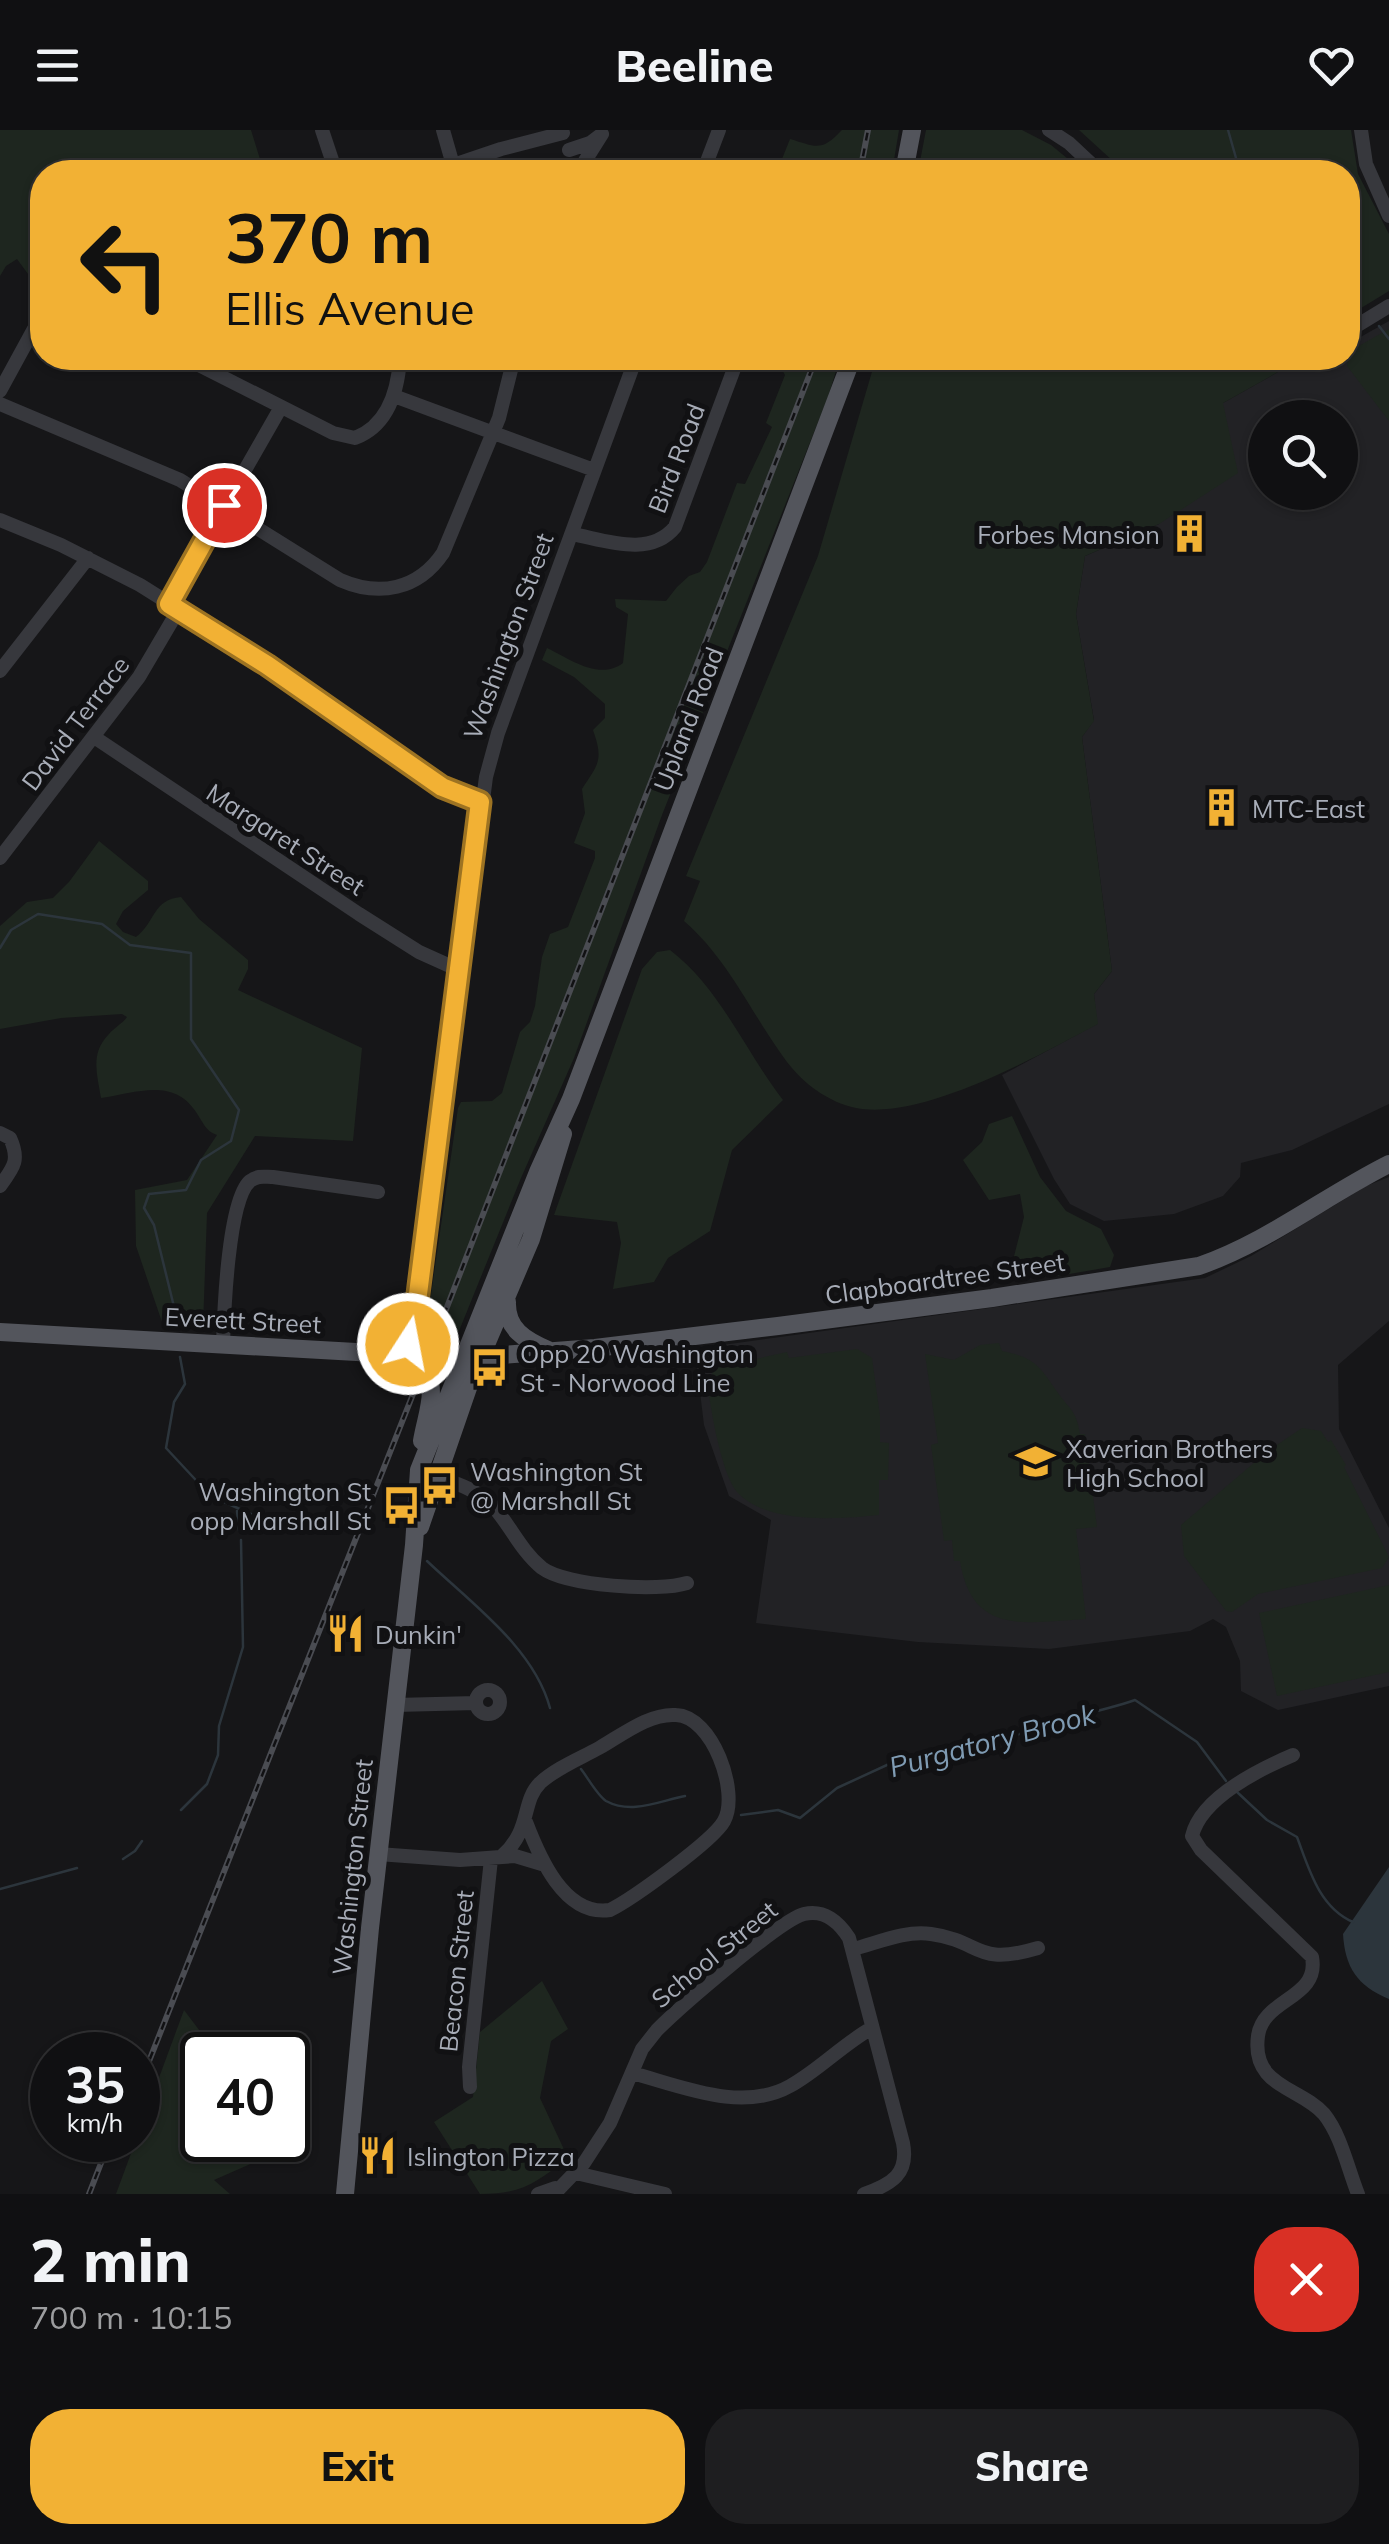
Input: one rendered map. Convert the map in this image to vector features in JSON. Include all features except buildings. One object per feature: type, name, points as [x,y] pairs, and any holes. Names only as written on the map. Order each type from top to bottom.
[{"type":"main road","points":[[906,160],[912,130]]},
{"type":"main road","name":"Upland Road","points":[[472,1358],[546,1152],[571,1099],[847,370]]},
{"type":"main road","name":"Upland Road","points":[[472,1358],[508,1296],[548,1191],[571,1099]]},
{"type":"main road","name":"Clapboardtree Street","points":[[472,1358],[814,1321],[1188,1268],[1236,1251],[1389,1164]]},
{"type":"main road","points":[[508,1296],[508,1317],[514,1330],[548,1350]]},
{"type":"main road","name":"Everett Street","points":[[0,1332],[472,1358]]},
{"type":"main road","points":[[404,1356],[426,1369],[432,1380],[427,1473]]},
{"type":"main road","name":"Washington Street","points":[[345,2194],[378,1854],[414,1545],[427,1473],[472,1358]]},
{"type":"street","points":[[322,130],[332,160]]},
{"type":"street","points":[[442,130],[451,160]]},
{"type":"street","points":[[708,160],[719,130]]},
{"type":"street","points":[[1049,130],[1087,160]]},
{"type":"street","points":[[1361,130],[1366,164],[1389,216]]},
{"type":"street","points":[[480,160],[563,131],[574,160]]},
{"type":"street","points":[[570,150],[590,144],[603,132]]},
{"type":"street","points":[[586,160],[603,132]]},
{"type":"street","points":[[1360,323],[1389,306]]},
{"type":"street","points":[[0,391],[30,336]]},
{"type":"street","points":[[208,370],[333,434],[355,438],[383,418],[394,396],[398,370]]},
{"type":"street","points":[[0,404],[180,480],[340,580],[359,588],[386,590],[404,586],[434,567],[443,553],[492,434],[511,370]]},
{"type":"street","points":[[629,370],[629,376]]},
{"type":"street","name":"Washington Street","points":[[404,1356],[418,1294],[480,802],[498,733],[631,370]]},
{"type":"street","name":"Bird Road","points":[[572,534],[634,545],[667,537],[675,528],[734,370]]},
{"type":"street","points":[[394,396],[594,470]]},
{"type":"street","name":"David Terrace","points":[[0,858],[139,677],[224,505],[281,408]]},
{"type":"street","points":[[0,520],[88,558],[174,607],[267,665],[442,787],[480,802]]},
{"type":"street","points":[[0,670],[88,558]]},
{"type":"street","name":"Margaret Street","points":[[94,738],[359,914],[420,952],[459,970]]},
{"type":"street","points":[[0,1132],[10,1138],[18,1155],[0,1186]]},
{"type":"street","points":[[223,1344],[236,1213],[247,1184],[258,1176],[378,1192]]},
{"type":"street","points":[[427,1473],[475,1492],[491,1504],[529,1554],[550,1573],[648,1588],[688,1582]]},
{"type":"street","points":[[395,1705],[476,1703]]},
{"type":"street","points":[[496,1857],[516,1841],[541,1782],[650,1720],[682,1715],[700,1725],[712,1740],[727,1787],[727,1816],[712,1836],[621,1905],[602,1912],[584,1907],[566,1892],[545,1865],[526,1822]]},
{"type":"street","points":[[1293,1755],[1251,1773],[1230,1788],[1199,1820],[1192,1836],[1201,1850],[1312,1958],[1315,1969],[1310,1981],[1261,2024],[1258,2048],[1267,2074],[1277,2085],[1316,2107],[1329,2122],[1358,2194]]},
{"type":"street","points":[[378,1854],[460,1860],[525,1856],[545,1865]]},
{"type":"street","name":"Beacon Street","points":[[470,2087],[469,2067],[496,1857]]},
{"type":"street","name":"School Street","points":[[538,2194],[555,2188],[559,2192],[576,2172],[610,2123],[649,2039],[666,2020],[792,1919],[810,1913],[828,1917],[842,1928],[853,1950],[903,2143],[904,2163],[896,2179],[864,2194]]},
{"type":"street","points":[[853,1950],[922,1933],[945,1937],[990,1956],[1012,1956],[1038,1948]]},
{"type":"street","points":[[632,2073],[723,2096],[758,2097],[792,2085],[872,2028]]},
{"type":"street","points":[[576,2172],[664,2194]]},
{"type":"shaded area","points":[[0,130],[251,130],[260,160],[30,160],[30,277],[17,259],[0,276]]},
{"type":"shaded area","points":[[842,130],[899,130],[894,160],[782,160],[790,139],[818,146]]},
{"type":"shaded area","points":[[926,130],[1022,130],[1069,160],[920,160]]},
{"type":"shaded area","points":[[1079,130],[1351,130],[1356,160],[1112,160]]},
{"type":"shaded area","points":[[1360,178],[1389,234],[1389,291],[1360,309]]},
{"type":"shaded area","points":[[1389,321],[1389,1104],[1292,1150],[1241,1163],[1240,1177],[1223,1196],[1174,1214],[1104,1221],[1070,1204],[1002,1075],[1097,1024],[1094,994],[1112,971],[1082,737],[1094,720],[1076,614],[1085,556],[1159,524],[1223,403],[1282,370],[1360,370],[1360,337]]},
{"type":"shaded area","points":[[1389,329],[1389,421],[1350,370],[1360,370],[1360,345]]},
{"type":"shaded area","points":[[782,370],[836,370],[662,815],[574,1058],[459,1331],[451,1336],[426,1329],[458,1108],[461,1102],[492,1101],[502,1093],[520,1032],[530,1022],[535,1006],[542,957],[550,934],[568,927],[595,858],[595,851],[574,843],[585,813],[582,789],[598,762],[593,730],[605,718],[605,704],[574,677],[542,660],[547,648],[594,669],[614,668],[623,663],[628,614],[616,607],[615,599],[666,601],[689,576],[700,572],[737,483],[745,484],[772,427],[766,423],[785,375]]},
{"type":"shaded area","points":[[872,370],[1282,370],[1223,403],[1238,473],[1159,524],[1085,556],[1076,614],[1094,721],[1082,737],[1112,971],[1094,994],[1098,1024],[980,1082],[914,1105],[856,1108],[817,1091],[787,1062],[714,953],[684,921],[700,881],[686,876],[818,556]]},
{"type":"shaded area","points":[[99,841],[148,881],[148,890],[123,911],[116,924],[123,932],[136,937],[159,907],[181,897],[199,919],[248,960],[238,990],[362,1048],[353,1141],[255,1136],[207,1213],[203,1327],[163,1325],[136,1246],[135,1190],[187,1180],[217,1135],[176,1094],[153,1090],[101,1098],[97,1056],[103,1041],[127,1017],[122,1014],[61,1018],[0,1029],[0,926],[27,902],[53,898]]},
{"type":"shaded area","points":[[670,950],[718,1001],[783,1100],[732,1150],[710,1231],[668,1258],[654,1282],[613,1289],[621,1243],[617,1222],[554,1215],[642,969],[657,952]]},
{"type":"shaded area","points":[[1012,1116],[1040,1177],[1066,1211],[1101,1229],[1114,1255],[1110,1267],[1052,1277],[1009,1276],[1024,1217],[1020,1194],[989,1200],[963,1160],[982,1142],[989,1124]]},
{"type":"shaded area","name":"Xaverian Brothers High School","points":[[1389,1177],[1389,1321],[1338,1365],[1339,1429],[1389,1528],[1389,1686],[1278,1710],[1241,1691],[1240,1661],[1226,1627],[1213,1619],[1190,1631],[1049,1649],[918,1642],[756,1623],[771,1520],[729,1496],[704,1425],[696,1359],[715,1346],[1205,1278],[1251,1256],[1366,1186]]},
{"type":"shaded area","points":[[999,1343],[1002,1351],[1030,1360],[1041,1370],[1072,1411],[1080,1434],[1085,1434],[1097,1527],[1076,1529],[1086,1619],[1023,1622],[990,1614],[976,1603],[966,1585],[960,1561],[954,1561],[952,1540],[944,1541],[931,1445],[938,1443],[925,1354],[954,1360],[980,1345]]},
{"type":"shaded area","points":[[857,1349],[872,1358],[880,1442],[889,1443],[888,1480],[879,1480],[879,1515],[804,1517],[750,1503],[731,1483],[721,1455],[707,1380],[713,1378],[711,1369],[787,1352],[789,1358]]},
{"type":"shaded area","points":[[1302,1428],[1321,1431],[1328,1442],[1331,1440],[1389,1557],[1382,1568],[1258,1594],[1232,1612],[1226,1611],[1184,1556],[1181,1525],[1268,1451]]},
{"type":"shaded area","points":[[1389,1585],[1389,1672],[1277,1696],[1259,1613]]},
{"type":"shaded area","points":[[1389,1867],[1389,1999],[1355,1974],[1343,1934]]},
{"type":"shaded area","points":[[542,1981],[568,2029],[551,2041],[540,2098],[568,2158],[528,2185],[507,2192],[480,2194],[434,2122],[473,2097],[480,2032]]},
{"type":"shaded area","points":[[184,2010],[201,2032],[180,2032],[180,2162],[255,2162],[214,2180],[230,2194],[116,2194],[128,2162],[160,2162],[160,2075]]},
{"type":"waterway","points":[[1228,130],[1237,160]]},
{"type":"waterway","points":[[1379,326],[1389,339]]},
{"type":"waterway","name":"Purgatory Brook","points":[[0,948],[11,930],[38,914],[102,924],[130,945],[191,953],[191,1039],[239,1110],[231,1141],[201,1160],[186,1190],[149,1194],[144,1208],[154,1225],[177,1319]]},
{"type":"waterway","name":"Purgatory Brook","points":[[180,1357],[185,1384],[174,1402],[166,1448],[206,1491]]},
{"type":"waterway","name":"Purgatory Brook","points":[[213,1497],[253,1515],[325,1532]]},
{"type":"waterway","points":[[237,1511],[239,1530]]},
{"type":"waterway","points":[[181,1810],[207,1784],[218,1755],[219,1726],[243,1647],[241,1540]]},
{"type":"waterway","name":"Purgatory Brook","points":[[427,1561],[516,1646],[542,1686],[550,1708]]},
{"type":"waterway","name":"Purgatory Brook","points":[[741,1815],[778,1810],[800,1818],[837,1788],[900,1759],[1040,1731],[1135,1700],[1197,1742],[1226,1781]]},
{"type":"waterway","name":"Purgatory Brook","points":[[581,1769],[596,1791],[616,1805],[646,1806],[685,1796]]},
{"type":"waterway","name":"Purgatory Brook","points":[[1237,1792],[1267,1820],[1297,1837],[1324,1897],[1353,1922]]},
{"type":"waterway","points":[[123,1859],[142,1841]]},
{"type":"waterway","points":[[0,1889],[77,1868]]},
{"type":"railway","points":[[862,160],[868,130]]},
{"type":"railway","points":[[160,2033],[811,370]]},
{"type":"railway","points":[[89,2194],[101,2162]]},
{"type":"place","name":"Forbes Mansion","points":[[1190,534]]},
{"type":"place","name":"MTC-East","points":[[1222,808]]},
{"type":"place","name":"Opp 20 Washington St - Norwood Line","points":[[490,1367]]},
{"type":"place","name":"Xaverian Brothers High School","points":[[1036,1462]]},
{"type":"place","name":"Washington St @ Marshall St","points":[[440,1485]]},
{"type":"place","name":"Washington St opp Marshall St","points":[[401,1505]]},
{"type":"place","name":"Dunkin'","points":[[345,1634]]},
{"type":"place","name":"Islington Pizza","points":[[377,2156]]},
{"type":"route","points":[[224,505],[169,604],[267,665],[442,787],[480,802],[418,1294],[408,1344]]}]
